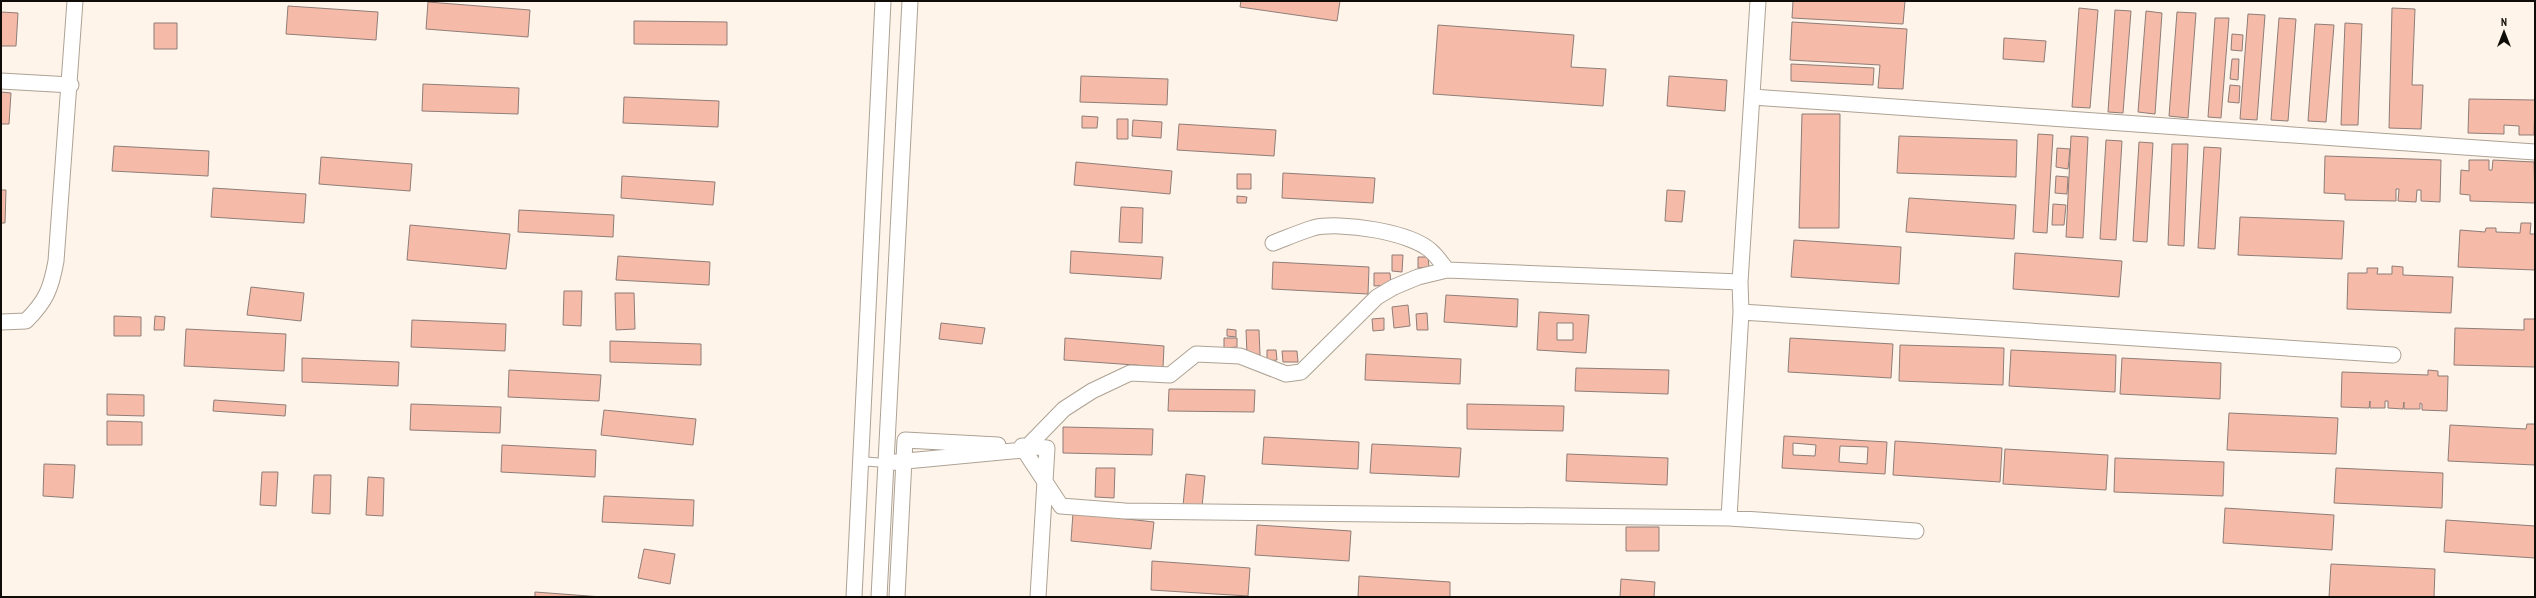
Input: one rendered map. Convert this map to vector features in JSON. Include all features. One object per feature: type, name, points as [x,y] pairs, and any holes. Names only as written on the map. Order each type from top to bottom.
[{"type":"street","points":[[1,322],[26,322],[42,305],[52,284],[56,261],[71,85],[76,1]]},
{"type":"street","points":[[854,597],[883,1]]},
{"type":"street","points":[[879,597],[910,1]]},
{"type":"street","points":[[1729,518],[1741,312],[1740,282],[1758,1]]},
{"type":"street","points":[[1,81],[71,85]]},
{"type":"street","points":[[1753,97],[2535,152]]},
{"type":"street","points":[[1273,243],[1313,228],[1335,225],[1359,228],[1395,234],[1431,250],[1447,270]]},
{"type":"street","points":[[885,463],[1024,450],[1064,409],[1092,391],[1130,373],[1170,375],[1196,354],[1240,356],[1286,374],[1301,372],[1377,297],[1394,287],[1418,277],[1447,270],[1740,282]]},
{"type":"street","points":[[1741,312],[2393,355]]},
{"type":"street","points":[[897,597],[905,440],[1047,448],[1038,597]]},
{"type":"street","points":[[1024,450],[1061,506],[1125,511],[1729,518],[1916,531]]},
{"type":"lane","points":[[860,461],[885,463]]},
{"type":"building","points":[[1241,1],[1340,1],[1337,21],[1240,7]]},
{"type":"building","points":[[1793,1],[1905,1],[1903,24],[1792,18]]},
{"type":"building","points":[[428,2],[530,10],[528,37],[426,29]]},
{"type":"building","points":[[288,6],[378,12],[376,40],[286,34]]},
{"type":"building","points":[[2079,8],[2098,10],[2090,108],[2072,107]]},
{"type":"building","points":[[2392,8],[2415,9],[2412,85],[2423,85],[2421,129],[2389,128]]},
{"type":"building","points":[[2115,10],[2131,11],[2123,113],[2108,112]]},
{"type":"building","points":[[2146,11],[2162,13],[2155,114],[2138,112]]},
{"type":"building","points":[[1,12],[18,13],[16,46],[1,46]]},
{"type":"building","points":[[2177,12],[2196,13],[2188,118],[2169,116]]},
{"type":"building","points":[[2248,14],[2265,15],[2257,120],[2240,119]]},
{"type":"building","points":[[2215,18],[2229,18],[2221,118],[2208,117]]},
{"type":"building","points":[[2279,18],[2296,19],[2288,121],[2271,120]]},
{"type":"building","points":[[634,21],[727,22],[727,45],[634,44]]},
{"type":"building","points":[[1792,22],[1907,29],[1903,89],[1878,88],[1880,65],[1790,60]]},
{"type":"building","points":[[154,23],[177,23],[177,49],[154,49]]},
{"type":"building","points":[[2345,23],[2362,24],[2358,125],[2341,125]]},
{"type":"building","points":[[2315,24],[2334,25],[2326,122],[2308,121]]},
{"type":"building","points":[[1438,25],[1574,35],[1571,67],[1606,69],[1603,106],[1433,94]]},
{"type":"building","points":[[2232,34],[2243,35],[2242,51],[2231,50]]},
{"type":"building","points":[[2004,38],[2046,41],[2044,62],[2003,59]]},
{"type":"building","points":[[2232,59],[2239,59],[2238,80],[2230,79]]},
{"type":"building","points":[[1791,64],[1874,68],[1873,85],[1791,81]]},
{"type":"building","points":[[1081,76],[1168,79],[1167,105],[1080,102]]},
{"type":"building","points":[[1669,76],[1727,80],[1725,111],[1667,106]]},
{"type":"building","points":[[423,84],[519,88],[518,114],[422,111]]},
{"type":"building","points":[[2230,85],[2240,86],[2239,103],[2228,102]]},
{"type":"building","points":[[1,92],[11,93],[9,124],[1,124]]},
{"type":"building","points":[[624,97],[719,101],[718,127],[623,123]]},
{"type":"building","points":[[2469,99],[2535,100],[2534,135],[2519,135],[2519,126],[2504,125],[2504,134],[2468,133]]},
{"type":"building","points":[[1802,114],[1840,114],[1839,228],[1799,228]]},
{"type":"building","points":[[1082,116],[1098,117],[1097,128],[1082,128]]},
{"type":"building","points":[[1117,119],[1128,119],[1128,139],[1117,139]]},
{"type":"building","points":[[1133,120],[1162,122],[1161,138],[1132,136]]},
{"type":"building","points":[[1179,124],[1276,130],[1274,156],[1177,150]]},
{"type":"building","points":[[2038,134],[2053,135],[2047,233],[2033,232]]},
{"type":"building","points":[[1899,136],[2017,140],[2016,177],[1897,173]]},
{"type":"building","points":[[2071,136],[2088,137],[2083,238],[2066,237]]},
{"type":"building","points":[[2106,140],[2122,141],[2116,240],[2100,239]]},
{"type":"building","points":[[2139,142],[2153,143],[2147,242],[2133,241]]},
{"type":"building","points":[[2172,144],[2188,144],[2184,246],[2168,245]]},
{"type":"building","points":[[114,146],[209,151],[208,176],[112,171]]},
{"type":"building","points":[[2204,147],[2221,148],[2215,249],[2198,248]]},
{"type":"building","points":[[2057,148],[2070,149],[2068,169],[2056,167]]},
{"type":"building","points":[[2325,156],[2441,160],[2440,202],[2421,201],[2421,190],[2417,190],[2416,202],[2398,201],[2399,189],[2396,189],[2396,201],[2345,200],[2345,194],[2324,193]]},
{"type":"building","points":[[321,157],[412,164],[410,191],[319,184]]},
{"type":"building","points":[[2469,160],[2489,160],[2489,170],[2492,170],[2493,160],[2534,162],[2535,203],[2470,201],[2470,195],[2460,194],[2461,170],[2469,171]]},
{"type":"building","points":[[1076,162],[1172,171],[1170,194],[1074,185]]},
{"type":"building","points":[[1283,173],[1375,178],[1373,203],[1282,198]]},
{"type":"building","points":[[1237,174],[1251,174],[1251,189],[1237,189]]},
{"type":"building","points":[[622,176],[715,182],[713,205],[621,198]]},
{"type":"building","points":[[2056,176],[2068,177],[2067,194],[2055,193]]},
{"type":"building","points":[[213,188],[306,194],[304,223],[211,217]]},
{"type":"building","points":[[1,190],[6,190],[5,223],[1,223]]},
{"type":"building","points":[[1667,190],[1685,191],[1682,222],[1665,221]]},
{"type":"building","points":[[1237,196],[1247,197],[1246,203],[1237,203]]},
{"type":"building","points":[[1909,198],[2016,205],[2014,239],[1906,232]]},
{"type":"building","points":[[2053,204],[2066,205],[2064,225],[2052,225]]},
{"type":"building","points":[[1121,207],[1143,208],[1142,243],[1119,242]]},
{"type":"building","points":[[519,210],[614,215],[613,237],[518,232]]},
{"type":"building","points":[[2240,217],[2344,221],[2342,259],[2238,255]]},
{"type":"building","points":[[2521,223],[2531,223],[2530,234],[2535,234],[2535,270],[2458,267],[2460,230],[2485,232],[2486,228],[2496,228],[2496,232],[2520,233]]},
{"type":"building","points":[[410,225],[510,234],[506,269],[407,260]]},
{"type":"building","points":[[1794,240],[1901,247],[1899,284],[1791,277]]},
{"type":"building","points":[[1071,251],[1163,257],[1161,279],[1070,273]]},
{"type":"building","points":[[2015,253],[2122,261],[2119,297],[2013,289]]},
{"type":"building","points":[[1392,255],[1403,255],[1402,272],[1392,271]]},
{"type":"building","points":[[618,256],[710,262],[709,285],[616,280]]},
{"type":"building","points":[[1418,257],[1428,257],[1429,267],[1418,268]]},
{"type":"building","points":[[1273,262],[1369,267],[1368,294],[1272,289]]},
{"type":"building","points":[[2392,266],[2403,267],[2403,275],[2453,277],[2451,313],[2347,309],[2348,273],[2367,273],[2367,268],[2378,268],[2377,274],[2392,274]]},
{"type":"building","points":[[1374,273],[1390,273],[1391,285],[1374,286]]},
{"type":"building","points":[[251,287],[304,293],[301,321],[247,315]]},
{"type":"building","points":[[564,291],[582,291],[581,326],[563,325]]},
{"type":"building","points":[[615,293],[634,293],[635,329],[616,330]]},
{"type":"building","points":[[1446,295],[1518,299],[1517,327],[1444,322]]},
{"type":"building","points":[[1408,305],[1410,326],[1394,328],[1392,307]]},
{"type":"building","points":[[1539,312],[1589,315],[1586,353],[1537,350]],"holes":[[[1557,323],[1573,323],[1573,340],[1557,340]]]},
{"type":"building","points":[[1427,313],[1428,330],[1417,330],[1416,314]]},
{"type":"building","points":[[114,316],[141,317],[141,336],[114,336]]},
{"type":"building","points":[[155,316],[165,317],[164,330],[154,330]]},
{"type":"building","points":[[1384,318],[1384,330],[1373,331],[1372,319]]},
{"type":"building","points":[[2524,319],[2535,319],[2535,367],[2454,365],[2455,328],[2524,330]]},
{"type":"building","points":[[412,320],[506,324],[505,351],[411,347]]},
{"type":"building","points":[[941,323],[985,328],[982,344],[939,339]]},
{"type":"building","points":[[186,329],[286,334],[284,371],[184,366]]},
{"type":"building","points":[[1227,329],[1236,330],[1236,337],[1227,336]]},
{"type":"building","points":[[1246,330],[1259,330],[1260,355],[1247,355]]},
{"type":"building","points":[[1065,338],[1164,346],[1163,367],[1064,360]]},
{"type":"building","points":[[1224,338],[1237,338],[1237,347],[1224,348]]},
{"type":"building","points":[[1790,338],[1893,344],[1891,378],[1788,372]]},
{"type":"building","points":[[610,341],[701,344],[701,365],[610,362]]},
{"type":"building","points":[[1900,345],[2004,348],[2003,385],[1899,381]]},
{"type":"building","points":[[1267,350],[1276,350],[1277,360],[1267,361]]},
{"type":"building","points":[[2011,350],[2116,355],[2115,392],[2009,386]]},
{"type":"building","points":[[1282,351],[1297,351],[1298,362],[1283,362]]},
{"type":"building","points":[[1366,354],[1461,359],[1460,384],[1365,380]]},
{"type":"building","points":[[302,358],[399,362],[398,386],[302,382]]},
{"type":"building","points":[[2122,358],[2221,363],[2220,399],[2120,394]]},
{"type":"building","points":[[1576,368],[1669,370],[1668,394],[1575,391]]},
{"type":"building","points":[[509,370],[601,375],[599,401],[508,397]]},
{"type":"building","points":[[2428,370],[2438,371],[2438,376],[2448,376],[2447,411],[2422,410],[2422,404],[2420,403],[2420,409],[2404,409],[2404,402],[2403,409],[2388,408],[2388,401],[2385,401],[2385,408],[2370,408],[2370,401],[2369,408],[2341,407],[2342,372],[2428,375]]},
{"type":"building","points":[[1169,389],[1255,390],[1254,412],[1168,411]]},
{"type":"building","points":[[107,394],[144,395],[144,416],[107,415]]},
{"type":"building","points":[[214,400],[286,405],[285,416],[213,411]]},
{"type":"building","points":[[411,404],[501,407],[500,433],[410,430]]},
{"type":"building","points":[[1467,404],[1564,406],[1563,431],[1467,429]]},
{"type":"building","points":[[604,410],[696,419],[693,445],[601,435]]},
{"type":"building","points":[[2229,413],[2338,418],[2336,454],[2227,450]]},
{"type":"building","points":[[107,421],[142,422],[142,445],[107,445]]},
{"type":"building","points":[[2527,424],[2535,424],[2535,465],[2448,461],[2450,425],[2526,429]]},
{"type":"building","points":[[1063,427],[1153,429],[1152,455],[1063,453]]},
{"type":"building","points":[[1784,436],[1887,442],[1885,474],[1782,468]],"holes":[[[1793,443],[1816,445],[1815,456],[1793,455]],[[1840,446],[1868,447],[1867,464],[1839,462]]]},
{"type":"building","points":[[1264,437],[1359,442],[1358,469],[1262,464]]},
{"type":"building","points":[[1895,441],[2002,448],[2000,482],[1893,475]]},
{"type":"building","points":[[1372,444],[1461,448],[1459,477],[1370,473]]},
{"type":"building","points":[[502,445],[596,450],[595,477],[501,472]]},
{"type":"building","points":[[2005,449],[2108,455],[2106,490],[2003,484]]},
{"type":"building","points":[[1567,454],[1668,458],[1667,485],[1566,481]]},
{"type":"building","points":[[2115,458],[2224,462],[2223,496],[2114,492]]},
{"type":"building","points":[[44,464],[75,465],[73,498],[43,496]]},
{"type":"building","points":[[1096,468],[1115,468],[1114,498],[1095,497]]},
{"type":"building","points":[[2336,468],[2443,473],[2442,508],[2334,503]]},
{"type":"building","points":[[262,472],[278,472],[276,506],[260,505]]},
{"type":"building","points":[[1186,474],[1205,476],[1202,507],[1183,506]]},
{"type":"building","points":[[314,475],[331,475],[330,514],[312,513]]},
{"type":"building","points":[[368,477],[384,478],[383,516],[366,515]]},
{"type":"building","points":[[604,496],[694,500],[693,526],[602,522]]},
{"type":"building","points":[[2225,508],[2334,515],[2332,550],[2223,543]]},
{"type":"building","points":[[1073,513],[1154,522],[1151,549],[1071,541]]},
{"type":"building","points":[[2446,520],[2535,526],[2535,558],[2444,552]]},
{"type":"building","points":[[1257,525],[1351,531],[1349,561],[1255,555]]},
{"type":"building","points":[[1626,527],[1659,527],[1659,551],[1626,551]]},
{"type":"building","points":[[644,549],[675,554],[670,584],[638,578]]},
{"type":"building","points":[[1152,561],[1250,568],[1248,596],[1151,590]]},
{"type":"building","points":[[2331,564],[2435,569],[2434,597],[2329,597]]},
{"type":"building","points":[[1359,576],[1450,582],[1450,597],[1358,597]]},
{"type":"building","points":[[1621,579],[1655,582],[1654,597],[1620,597]]},
{"type":"building","points":[[535,592],[602,597],[535,597]]}]
